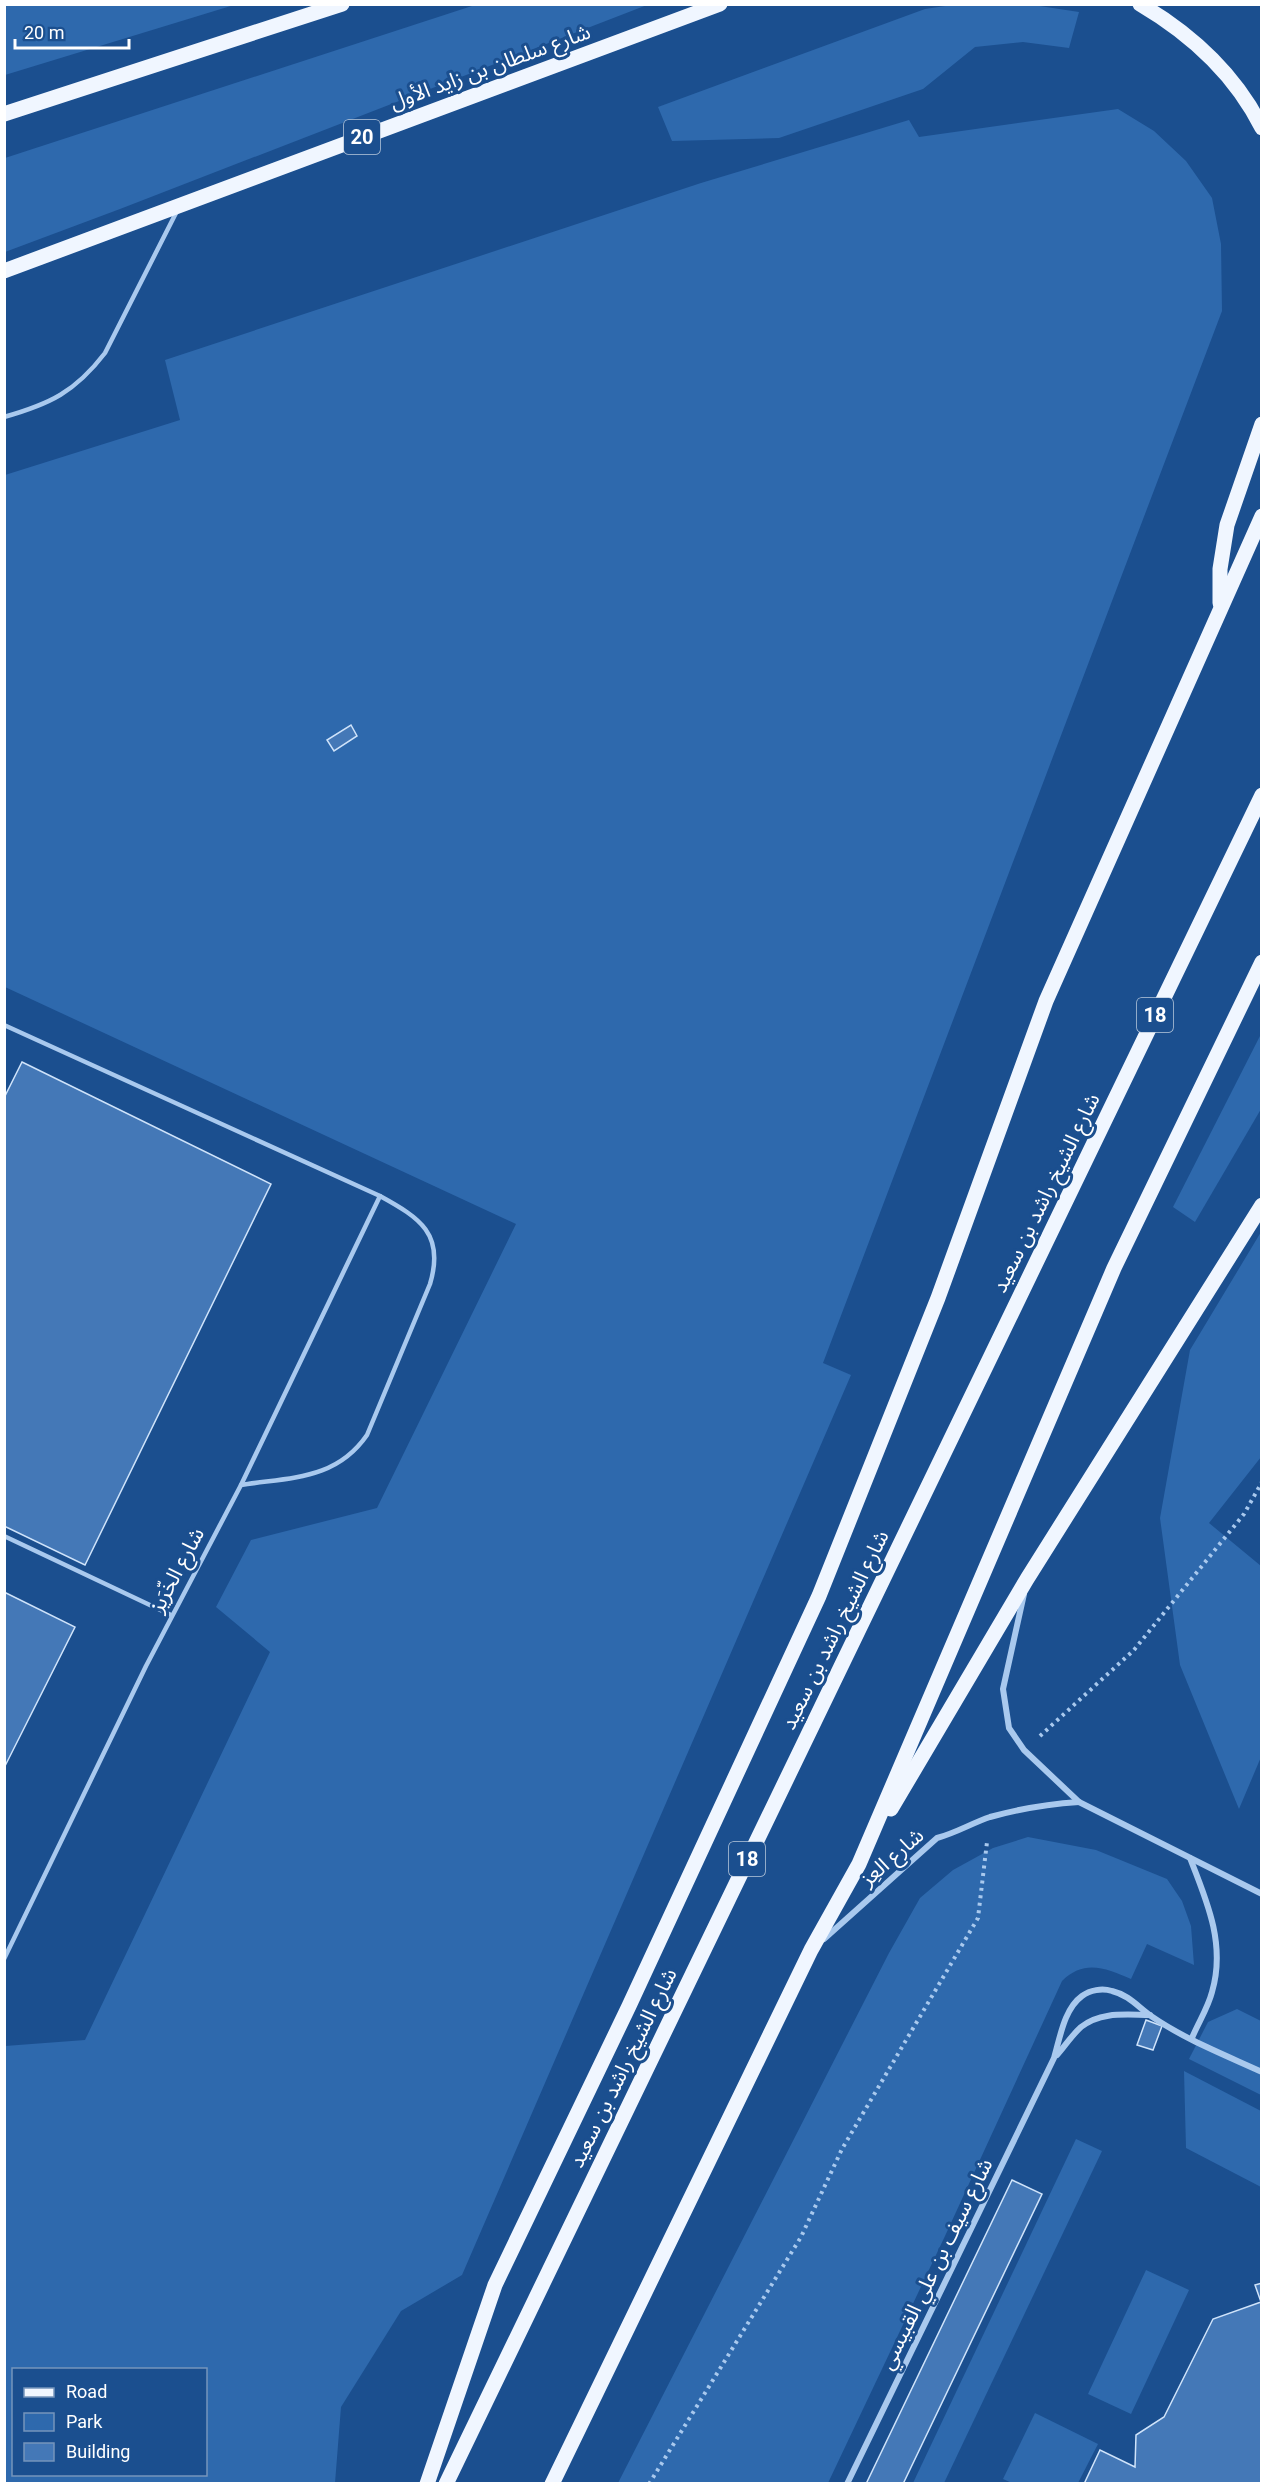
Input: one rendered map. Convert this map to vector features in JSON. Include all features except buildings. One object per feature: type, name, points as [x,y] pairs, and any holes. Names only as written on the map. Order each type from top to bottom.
[{"type":"main road","points":[[4,114],[342,4]]},
{"type":"main road","name":"شارع سلطان بن زايد الأول","points":[[4,271],[720,4]]},
{"type":"main road","points":[[1140,4],[1172,23],[1215,62],[1251,108],[1262,128]]},
{"type":"main road","points":[[1220,611],[1220,569],[1227,525],[1262,424]]},
{"type":"main road","points":[[427,2484],[495,2285],[629,2006],[819,1596],[938,1298],[1046,1001],[1262,516]]},
{"type":"main road","name":"شارع الشيخ راشد بن سعيد","points":[[446,2484],[1262,795]]},
{"type":"main road","points":[[859,1864],[1114,1268],[1262,962]]},
{"type":"main road","points":[[552,2484],[811,1950],[1027,1579],[1262,1205]]},
{"type":"street","points":[[1027,1579],[1003,1689],[1009,1728],[1024,1750],[1079,1802],[1262,1894]]},
{"type":"street","name":"شارع العِز","points":[[811,1950],[938,1838],[957,1833],[989,1818],[1047,1804],[1079,1802]]},
{"type":"street","points":[[1190,1858],[1206,1898],[1217,1945],[1212,1992],[1192,2038]]},
{"type":"street","name":"شارع سيف بن علي القبيسي","points":[[847,2484],[1054,2058],[1069,2011],[1083,1995],[1104,1989],[1114,1991],[1138,2004],[1150,2015],[1192,2038],[1262,2072]]},
{"type":"street","name":"شارع سيف بن علي القبيسي","points":[[1054,2058],[1081,2027],[1092,2020],[1102,2016],[1150,2015]]},
{"type":"lane","points":[[4,417],[41,406],[60,397],[92,370],[105,353],[181,204]]},
{"type":"lane","points":[[4,1025],[380,1196],[411,1213],[423,1224],[431,1237],[435,1252],[435,1269],[367,1434],[351,1455],[328,1469],[241,1485]]},
{"type":"lane","name":"شارع الخّرَيز","points":[[4,1959],[171,1615],[241,1485],[380,1196]]},
{"type":"lane","points":[[4,1536],[171,1615]]},
{"type":"path","points":[[1024,1750],[1134,1650],[1244,1514],[1262,1482]]},
{"type":"path","points":[[649,2484],[801,2237],[842,2149],[978,1918],[989,1818]]},
{"type":"green space","points":[[5,4],[234,4],[234,5],[5,75]]},
{"type":"green space","points":[[475,5],[647,5],[5,252],[5,158]]},
{"type":"green space","points":[[952,5],[1033,5],[1079,12],[1069,48],[1023,42],[975,47],[923,89],[779,138],[672,141],[658,107],[925,9]]},
{"type":"green space","points":[[1118,109],[1154,131],[1186,161],[1212,198],[1221,244],[1222,311],[823,1363],[851,1375],[462,2275],[401,2311],[341,2407],[335,2483],[5,2483],[5,2046],[85,2040],[270,1652],[216,1607],[251,1540],[377,1508],[516,1224],[5,987],[5,475],[180,420],[165,360],[701,183],[909,120],[919,137]]},
{"type":"green space","points":[[1261,1034],[1261,1109],[1195,1222],[1173,1207]]},
{"type":"green space","points":[[1261,1232],[1261,1457],[1209,1523],[1261,1566],[1261,1757],[1239,1809],[1180,1665],[1160,1518],[1190,1350]]},
{"type":"green space","points":[[1028,1837],[1096,1850],[1167,1879],[1182,1901],[1191,1926],[1194,1965],[1147,1944],[1131,1979],[1104,1969],[1087,1968],[1070,1974],[1062,1981],[828,2483],[618,2483],[889,1953],[920,1898],[953,1870],[993,1848]]},
{"type":"green space","points":[[1237,2009],[1261,2021],[1261,2095],[1189,2059],[1208,2022]]},
{"type":"green space","points":[[1184,2071],[1261,2111],[1261,2187],[1186,2148]]},
{"type":"green space","points":[[1076,2139],[1102,2151],[944,2483],[913,2483]]},
{"type":"green space","points":[[1146,2270],[1189,2290],[1131,2414],[1088,2394]]},
{"type":"green space","points":[[1035,2413],[1098,2444],[1078,2483],[1012,2483],[1003,2479]]}]
